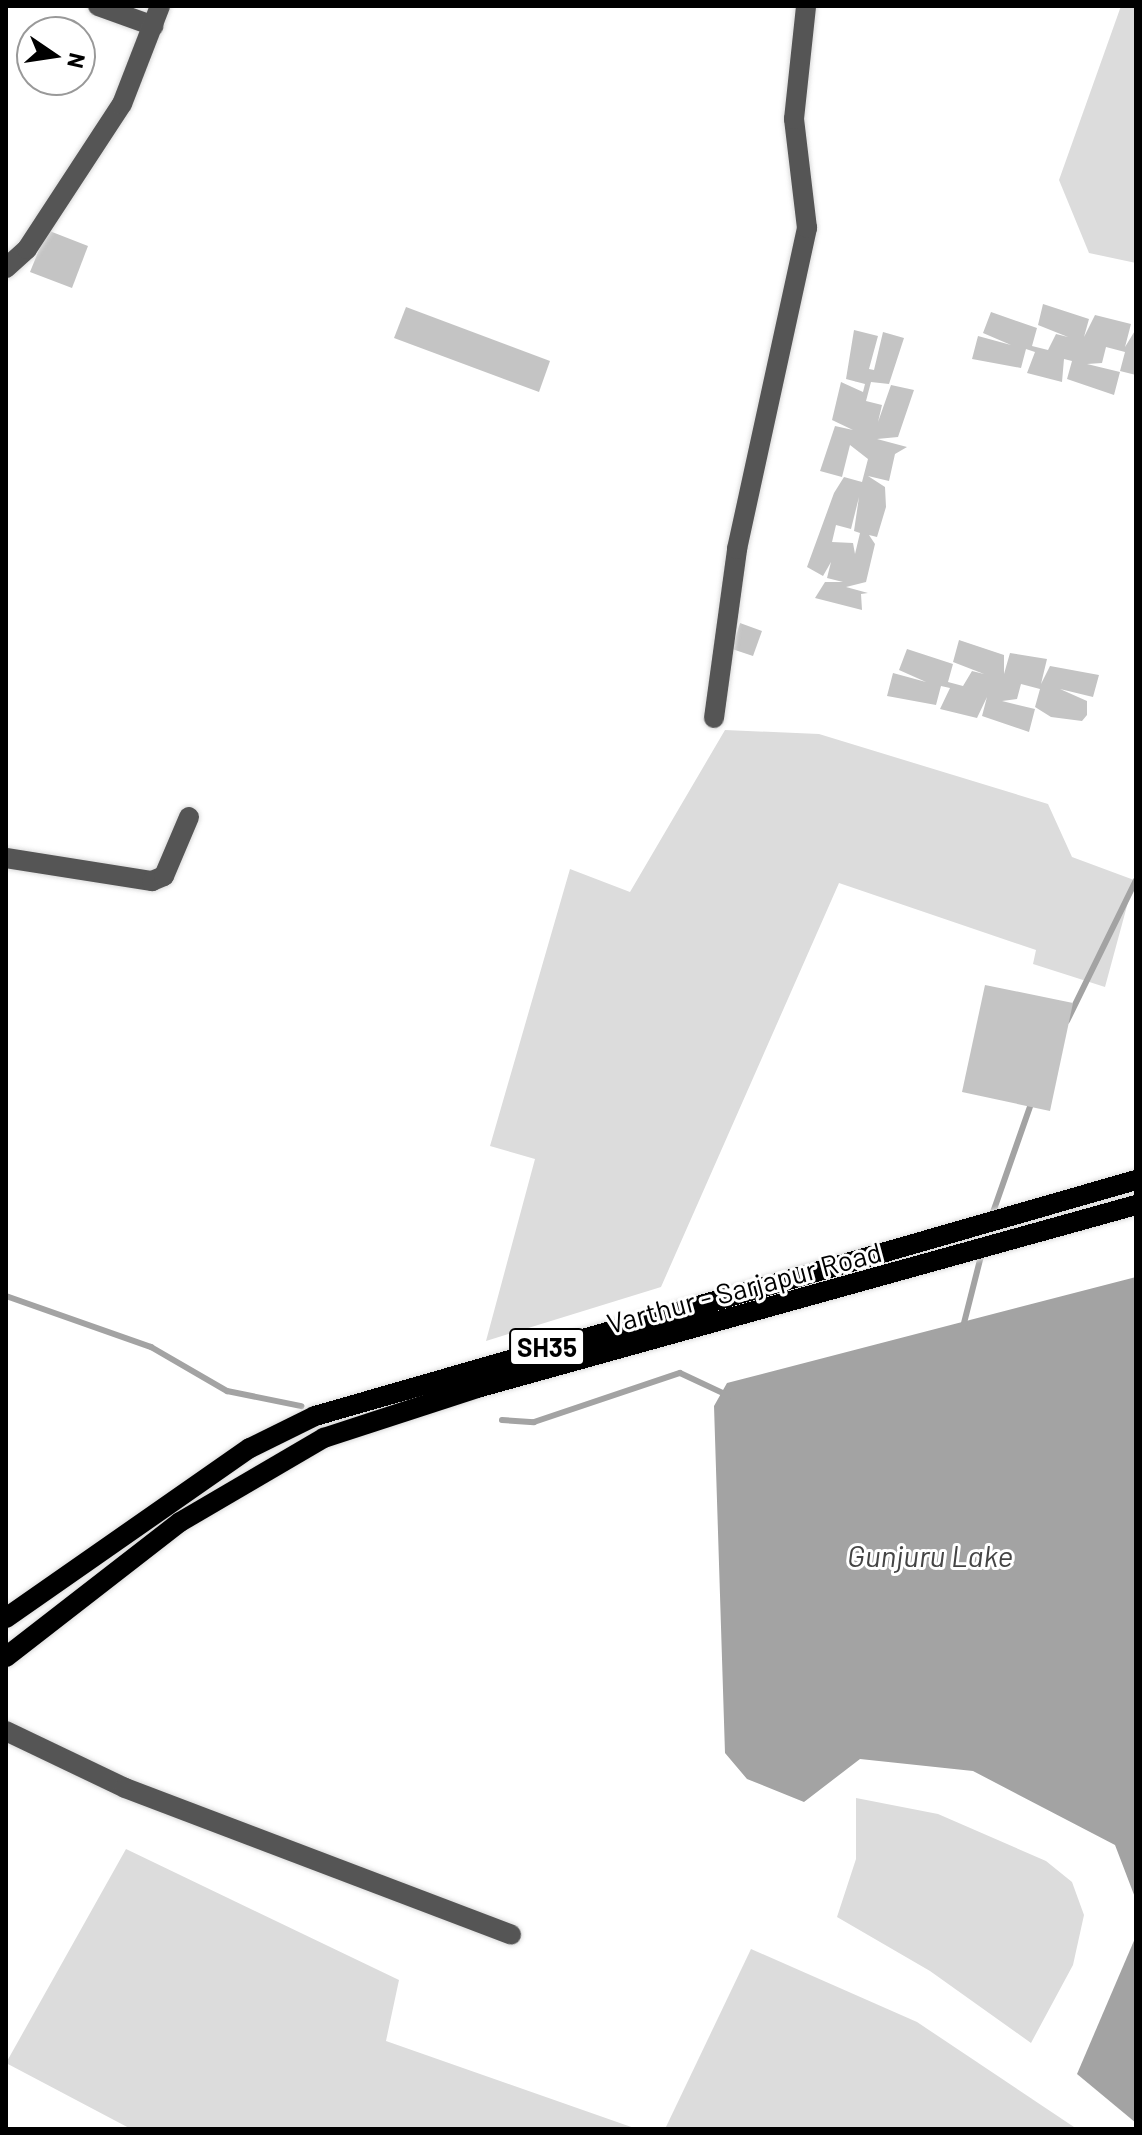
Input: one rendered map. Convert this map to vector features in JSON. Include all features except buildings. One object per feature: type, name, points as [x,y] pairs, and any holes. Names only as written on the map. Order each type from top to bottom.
[{"type":"main road","name":"Varthur - Sarjapur Road","points":[[6,1618],[250,1448],[315,1416],[1136,1180]]},
{"type":"main road","name":"Varthur - Sarjapur Road","points":[[6,1657],[180,1522],[324,1438],[477,1388],[1136,1205]]},
{"type":"street","points":[[6,268],[27,249],[122,104],[157,16],[98,6]]},
{"type":"street","points":[[714,718],[737,549],[807,228],[794,119],[806,6]]},
{"type":"street","points":[[6,858],[152,881],[164,876],[189,817]]},
{"type":"street","points":[[6,1731],[125,1788],[511,1935]]},
{"type":"shaded area","points":[[1121,6],[1136,6],[1136,263],[1089,253],[1059,180]]},
{"type":"shaded area","points":[[725,730],[819,734],[1048,804],[1072,857],[1134,880],[1105,987],[1033,964],[1036,950],[839,883],[661,1287],[486,1341],[535,1159],[490,1146],[570,869],[630,892]]},
{"type":"shaded area","points":[[856,1798],[938,1814],[1046,1861],[1072,1882],[1084,1915],[1073,1965],[1031,2043],[930,1971],[837,1917],[856,1859]]},
{"type":"shaded area","points":[[126,1849],[399,1980],[386,2041],[637,2129],[131,2129],[6,2063]]},
{"type":"shaded area","points":[[751,1949],[917,2022],[1077,2129],[665,2129]]},
{"type":"water","name":"Gunjuru Lake","points":[[1136,1277],[1136,1900],[1115,1845],[973,1771],[860,1759],[804,1802],[747,1779],[725,1753],[714,1406],[727,1383]]},
{"type":"water","points":[[1136,1936],[1136,2123],[1077,2074]]},
{"type":"waterway","points":[[1067,1021],[1136,880]]},
{"type":"waterway","points":[[991,1218],[1032,1101]]},
{"type":"waterway","points":[[963,1327],[982,1252]]},
{"type":"waterway","points":[[6,1296],[151,1347],[227,1391],[301,1406]]},
{"type":"waterway","points":[[502,1420],[534,1422],[680,1373],[729,1396]]}]
